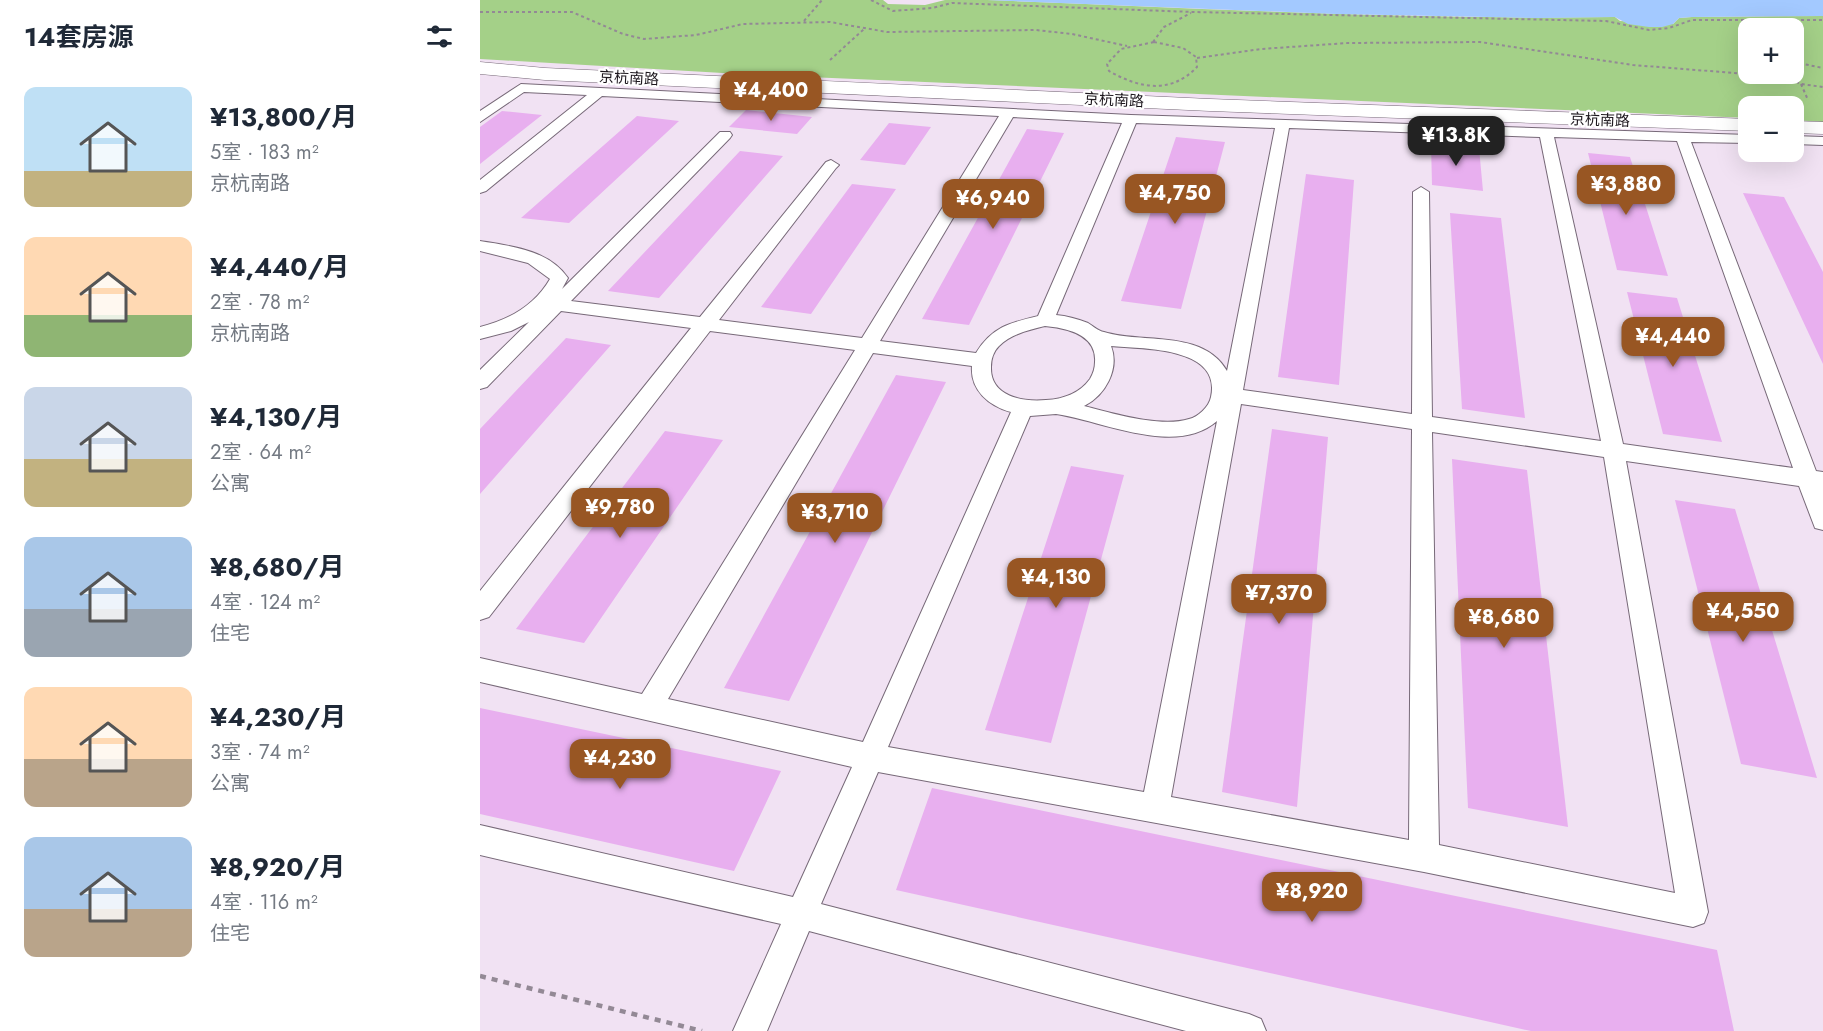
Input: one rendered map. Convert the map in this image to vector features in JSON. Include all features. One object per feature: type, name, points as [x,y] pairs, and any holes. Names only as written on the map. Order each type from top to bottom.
[{"type":"street","name":"京杭南路","points":[[480,68],[545,74],[1200,104],[1738,125]]},
{"type":"street","points":[[1804,127],[1823,128]]},
{"type":"lane","points":[[480,118],[520,88],[1131,119],[1738,139]]},
{"type":"lane","points":[[480,188],[598,93]]},
{"type":"lane","points":[[649,707],[1008,113]]},
{"type":"lane","points":[[1045,320],[1131,119]]},
{"type":"lane","points":[[1155,808],[1227,395],[1283,124]]},
{"type":"lane","points":[[480,669],[870,757],[1424,857],[1693,912],[1614,451],[1546,132]]},
{"type":"lane","points":[[480,382],[550,304],[725,135]]},
{"type":"lane","points":[[1682,136],[1815,480],[1823,522]]},
{"type":"lane","points":[[1804,140],[1823,141]]},
{"type":"lane","points":[[480,609],[831,165]]},
{"type":"lane","points":[[1421,192],[1424,857]]},
{"type":"lane","points":[[480,246],[510,253],[554,270],[559,278],[550,304]]},
{"type":"lane","points":[[480,333],[514,324],[550,304],[980,360]]},
{"type":"lane","points":[[1045,320],[1064,322],[1082,328],[1097,338],[1105,351],[1106,366],[1101,381],[1087,395],[1057,407],[1023,408],[1004,403],[990,393],[981,380],[980,360],[983,352],[993,340],[1007,330],[1025,323],[1045,320]]},
{"type":"lane","points":[[1097,338],[1175,349],[1206,356],[1216,368],[1227,395]]},
{"type":"lane","points":[[1057,407],[1172,429],[1192,427],[1204,420],[1214,412],[1227,395]]},
{"type":"lane","points":[[1227,395],[1815,480]]},
{"type":"lane","points":[[750,1031],[1023,408]]},
{"type":"lane","points":[[480,840],[802,914],[1249,1031]]},
{"type":"path","points":[[803,22],[822,0]]},
{"type":"path","points":[[871,0],[893,11],[932,8],[952,3],[1193,12],[1606,21],[1636,29],[1656,31],[1672,29],[1692,20],[1823,20]]},
{"type":"path","points":[[480,12],[557,10],[572,12],[623,34],[644,39],[696,35],[744,24],[803,22],[830,22],[900,32],[1036,30],[1072,34],[1127,46],[1152,43],[1181,47],[1197,58],[1199,65],[1196,72],[1187,78],[1159,86],[1128,82],[1109,70],[1107,64],[1110,57],[1127,46]]},
{"type":"path","points":[[1152,43],[1164,27],[1193,12]]},
{"type":"path","points":[[1197,58],[1262,48],[1337,44],[1480,42],[1633,65],[1738,73]]},
{"type":"path","points":[[1804,64],[1823,68]]},
{"type":"path","points":[[1801,84],[1823,87]]},
{"type":"path","points":[[480,976],[702,1031]]},
{"type":"green space","points":[[480,0],[883,0],[888,4],[925,5],[945,0],[987,0],[1380,15],[1615,17],[1620,21],[1673,24],[1679,18],[1692,17],[1823,16],[1823,122],[1804,121],[1804,96],[1738,96],[1738,118],[740,74],[480,59]]},
{"type":"water","points":[[987,0],[1823,0],[1823,16],[1692,17],[1679,18],[1673,24],[1662,27],[1649,27],[1628,24],[1615,17],[1537,18],[1336,14]]},
{"type":"building","points":[[746,110],[812,117],[797,134],[729,127]]},
{"type":"building","points":[[502,111],[542,115],[480,164],[480,127]]},
{"type":"building","points":[[637,116],[679,121],[569,223],[521,218]]},
{"type":"building","points":[[889,123],[931,127],[905,165],[860,160]]},
{"type":"building","points":[[1027,129],[1064,133],[969,325],[922,319]]},
{"type":"building","points":[[1176,137],[1225,142],[1181,309],[1121,301]]},
{"type":"building","points":[[1431,144],[1479,148],[1483,191],[1432,185]]},
{"type":"building","points":[[740,151],[783,156],[659,298],[608,291]]},
{"type":"building","points":[[1588,153],[1630,157],[1668,276],[1617,270]]},
{"type":"building","points":[[1306,174],[1354,180],[1339,385],[1278,377]]},
{"type":"building","points":[[852,184],[896,189],[811,314],[761,307]]},
{"type":"building","points":[[1743,193],[1784,197],[1823,272],[1823,364]]},
{"type":"building","points":[[1450,213],[1501,218],[1525,418],[1462,409]]},
{"type":"building","points":[[1627,292],[1677,298],[1722,442],[1663,434]]},
{"type":"building","points":[[566,338],[611,345],[480,494],[480,429]]},
{"type":"building","points":[[896,375],[946,382],[789,701],[724,688]]},
{"type":"building","points":[[1272,429],[1328,437],[1297,807],[1222,792]]},
{"type":"building","points":[[665,431],[723,440],[584,643],[516,629]]},
{"type":"building","points":[[1452,459],[1527,470],[1568,827],[1468,808]]},
{"type":"building","points":[[1071,466],[1124,475],[1051,743],[985,730]]},
{"type":"building","points":[[1675,500],[1735,509],[1817,778],[1741,764]]},
{"type":"building","points":[[480,708],[781,771],[734,871],[480,814]]},
{"type":"building","points":[[932,788],[1717,950],[1734,1031],[1531,1031],[896,890]]}]
